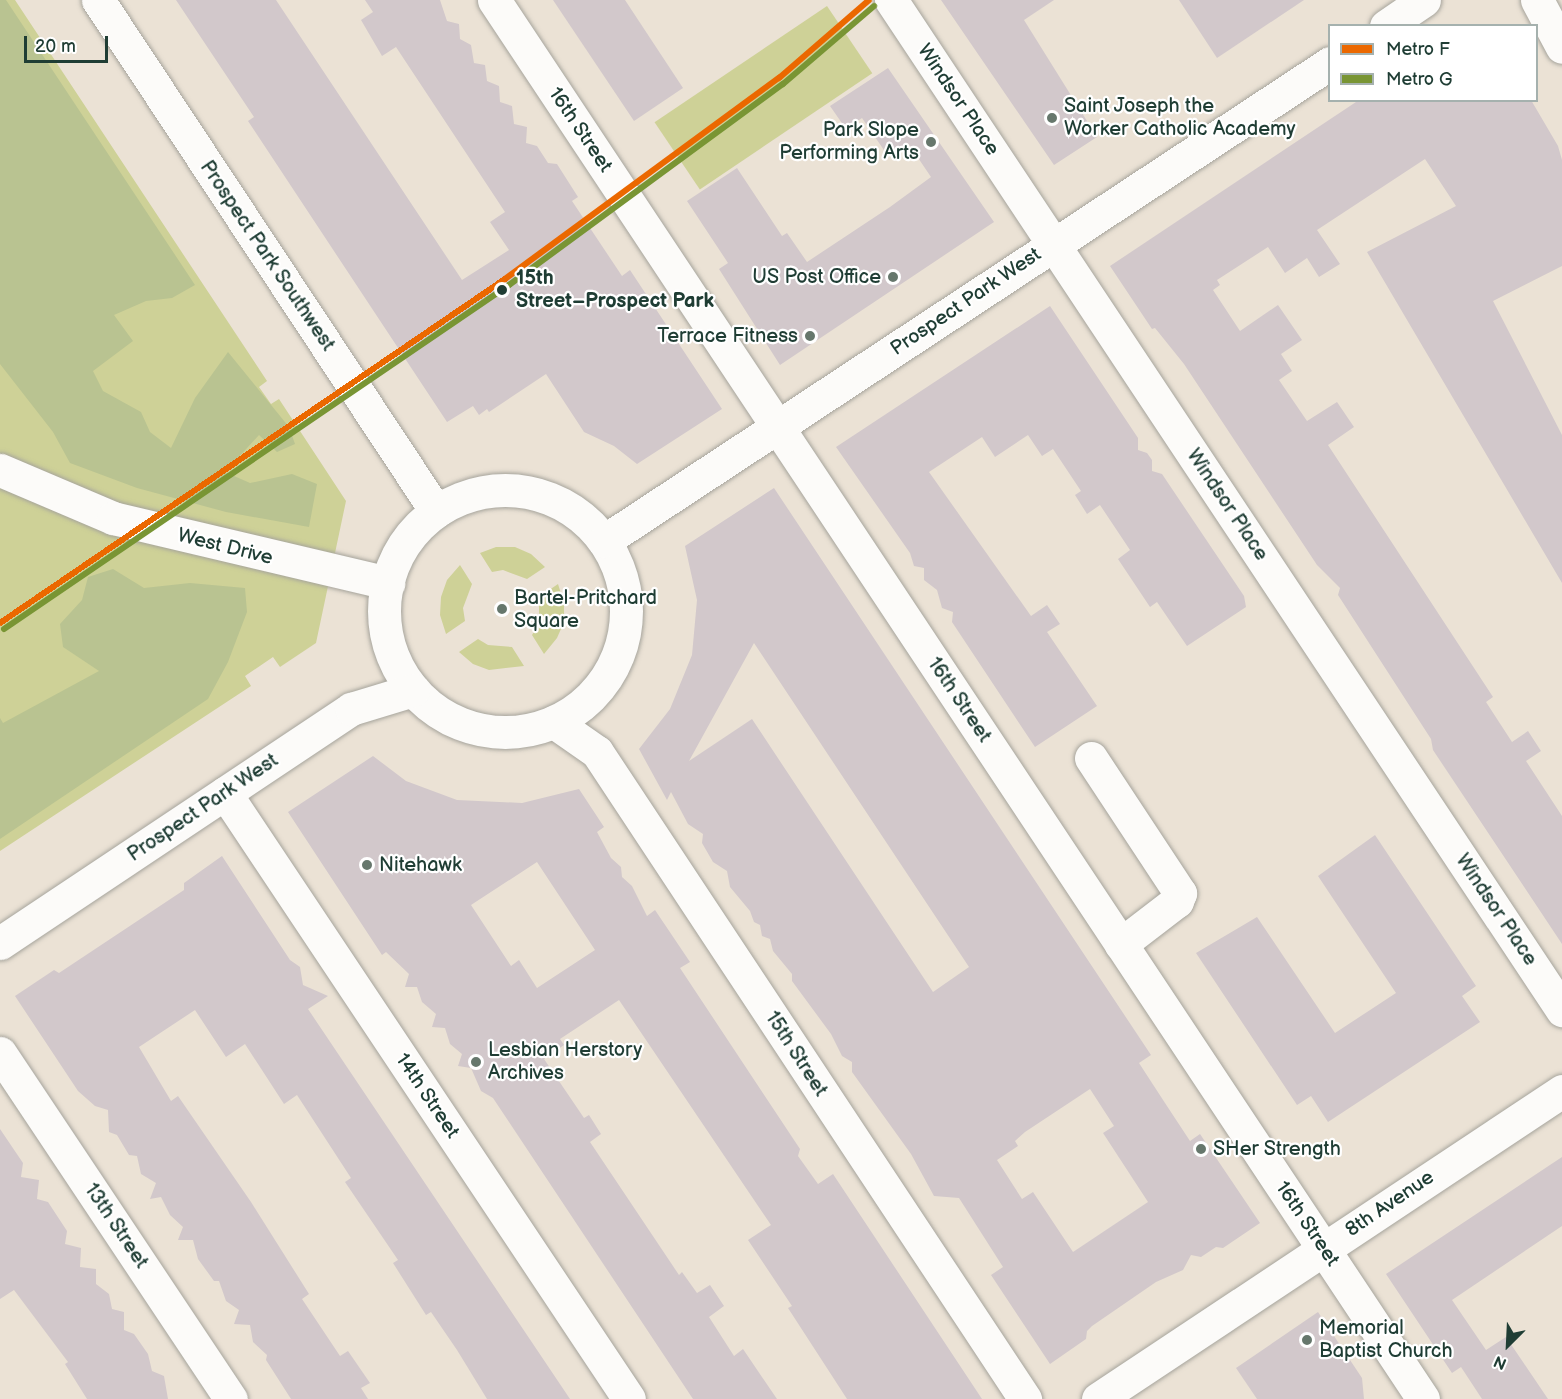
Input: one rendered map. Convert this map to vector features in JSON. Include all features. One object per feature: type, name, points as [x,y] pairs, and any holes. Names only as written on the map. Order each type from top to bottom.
[{"type":"street","name":"Prospect Park Southwest","points":[[98,0],[436,511]]},
{"type":"street","name":"16th Street","points":[[494,0],[1423,1399]]},
{"type":"street","name":"Windsor Place","points":[[891,0],[1562,1010]]},
{"type":"street","points":[[1389,24],[1424,0]]},
{"type":"street","points":[[1537,0],[1562,47]]},
{"type":"street","name":"Prospect Park West","points":[[604,542],[1328,64]]},
{"type":"street","name":"West Drive","points":[[0,470],[113,518],[388,583]]},
{"type":"street","points":[[517,491],[558,502],[589,524],[604,542],[617,567],[625,593],[625,622],[619,650],[612,668],[586,702],[554,722],[528,729],[486,730],[446,716],[413,690],[389,644],[384,625],[388,583],[405,542],[436,511],[475,494],[517,491]]},
{"type":"street","name":"Prospect Park West","points":[[0,943],[351,709],[413,690]]},
{"type":"street","name":"15th Street","points":[[554,722],[597,752],[1024,1399]]},
{"type":"street","points":[[1091,758],[1180,893],[1177,901],[1121,944]]},
{"type":"street","name":"14th Street","points":[[225,793],[629,1399]]},
{"type":"street","name":"13th Street","points":[[0,1053],[231,1399]]},
{"type":"street","name":"8th Avenue","points":[[1098,1399],[1562,1091]]},
{"type":"green space","points":[[0,0],[15,0],[267,381],[259,387],[271,404],[279,399],[346,501],[316,643],[280,667],[273,657],[245,676],[251,686],[0,851]]},
{"type":"green space","points":[[0,0],[6,0],[195,285],[172,298],[146,301],[114,315],[133,341],[93,371],[103,391],[141,412],[150,432],[171,448],[195,398],[228,352],[289,427],[295,444],[277,452],[259,435],[225,472],[250,483],[292,474],[317,484],[309,527],[226,512],[137,488],[70,463],[53,432],[0,364]]},
{"type":"green space","points":[[827,6],[872,73],[700,189],[655,122]]},
{"type":"green space","points":[[496,547],[515,547],[531,554],[545,567],[527,579],[503,570],[492,572],[480,553]]},
{"type":"green space","points":[[460,565],[472,584],[463,608],[465,621],[446,634],[440,615],[441,597],[447,580]]},
{"type":"green space","points":[[113,569],[144,588],[190,583],[245,588],[247,612],[228,662],[208,699],[0,839],[0,718],[3,723],[99,671],[63,647],[60,624],[82,600],[88,577]]},
{"type":"green space","points":[[558,584],[564,603],[564,622],[557,638],[544,654],[532,635],[539,624],[539,597]]},
{"type":"green space","points":[[478,639],[488,645],[512,647],[524,666],[489,670],[473,664],[459,652]]},
{"type":"building","points":[[176,0],[276,0],[462,280],[509,250],[490,222],[505,212],[396,47],[382,56],[361,20],[373,12],[365,0],[440,0],[447,21],[459,24],[460,39],[471,45],[474,63],[485,65],[487,81],[499,86],[500,102],[512,106],[514,124],[527,127],[526,143],[537,146],[548,163],[557,164],[578,197],[572,201],[622,276],[630,270],[722,409],[637,464],[614,446],[584,432],[546,374],[489,412],[487,409],[479,415],[473,406],[447,422],[248,121],[254,117]]},
{"type":"building","points":[[553,0],[625,0],[683,88],[634,121]]},
{"type":"building","points":[[941,0],[1054,0],[1024,20],[1097,137],[1054,165]]},
{"type":"building","points":[[1179,0],[1304,0],[1217,58]]},
{"type":"building","points":[[888,68],[994,222],[780,365],[719,269],[728,263],[687,201],[737,168],[782,236],[787,233],[807,262],[931,177],[908,143],[888,156],[862,118],[846,129],[830,106]]},
{"type":"building","points":[[1356,102],[1532,102],[1558,146],[1562,160],[1562,266],[1493,301],[1562,435],[1562,583],[1367,252],[1456,206],[1425,159],[1317,230],[1340,264],[1319,277],[1307,258],[1285,273],[1268,247],[1217,280],[1220,285],[1213,290],[1240,331],[1278,305],[1302,340],[1281,354],[1292,371],[1279,380],[1307,421],[1337,402],[1354,427],[1328,445],[1493,697],[1486,702],[1512,742],[1528,731],[1541,751],[1526,761],[1562,816],[1562,944],[1433,750],[1431,739],[1338,595],[1340,588],[1317,565],[1184,364],[1155,328],[1152,329],[1110,266]]},
{"type":"building","points":[[1050,306],[1138,438],[1138,450],[1147,453],[1152,460],[1152,471],[1162,474],[1244,596],[1246,607],[1187,646],[1157,602],[1150,607],[1118,559],[1130,550],[1100,505],[1087,514],[1075,495],[1081,491],[1053,449],[1042,456],[1028,435],[995,457],[982,437],[929,472],[1031,616],[1047,605],[1060,624],[1047,632],[1097,706],[1035,747],[952,622],[953,612],[942,608],[937,590],[924,580],[924,568],[914,566],[910,553],[836,447]]},
{"type":"building","points":[[774,488],[1151,1055],[1139,1063],[1190,1141],[1200,1134],[1260,1223],[1223,1248],[1216,1247],[1201,1257],[1191,1255],[1183,1270],[1156,1282],[1092,1326],[1087,1331],[1086,1339],[1050,1364],[991,1275],[1003,1267],[959,1198],[934,1196],[911,1154],[852,1072],[852,1062],[842,1056],[831,1034],[792,981],[792,974],[773,951],[770,939],[762,936],[760,925],[754,922],[750,911],[730,887],[727,871],[713,862],[702,843],[703,834],[688,824],[671,792],[667,800],[639,749],[670,709],[692,655],[697,600],[685,546]],"holes":[[[754,643],[969,967],[933,992],[752,719],[689,761]],[[1090,1089],[1114,1126],[1103,1133],[1148,1202],[1073,1252],[1033,1192],[1022,1199],[997,1160],[1018,1146],[1015,1141],[1025,1132]]]},
{"type":"building","points":[[373,756],[406,781],[457,800],[522,803],[579,789],[604,827],[597,832],[611,858],[621,867],[622,877],[632,886],[647,916],[655,910],[690,962],[680,968],[800,1149],[798,1156],[818,1184],[833,1174],[982,1399],[847,1399],[788,1308],[792,1306],[748,1240],[771,1225],[619,1000],[560,1039],[564,1045],[544,1059],[584,1118],[589,1115],[601,1134],[590,1142],[679,1275],[682,1272],[697,1293],[710,1285],[724,1306],[709,1317],[734,1356],[743,1349],[777,1399],[693,1399],[493,1098],[481,1091],[471,1068],[458,1066],[462,1054],[450,1044],[445,1028],[432,1027],[436,1014],[422,1002],[417,987],[405,987],[409,974],[386,952],[382,955],[288,812]],"holes":[[[537,862],[595,950],[537,988],[519,960],[511,966],[471,905]]]},
{"type":"building","points":[[1375,835],[1476,986],[1462,996],[1480,1022],[1328,1122],[1311,1096],[1297,1105],[1196,953],[1257,917],[1335,1033],[1396,993],[1318,876]]},
{"type":"building","points":[[222,856],[290,960],[300,967],[303,985],[328,996],[308,1009],[570,1399],[487,1399],[431,1312],[426,1315],[393,1263],[398,1260],[345,1182],[351,1178],[297,1095],[284,1104],[245,1044],[226,1057],[195,1010],[139,1047],[171,1101],[178,1096],[251,1202],[309,1294],[302,1299],[340,1356],[348,1351],[370,1383],[361,1388],[368,1399],[291,1399],[266,1360],[267,1355],[253,1342],[250,1325],[234,1324],[239,1310],[226,1301],[219,1281],[214,1281],[198,1259],[193,1240],[178,1240],[183,1227],[170,1215],[161,1197],[150,1199],[156,1183],[141,1174],[137,1156],[129,1155],[117,1135],[109,1132],[108,1110],[95,1106],[78,1091],[15,996],[54,970],[59,973],[184,890],[184,883]]},
{"type":"building","points":[[0,1129],[23,1163],[21,1177],[39,1180],[37,1199],[48,1202],[67,1231],[65,1244],[81,1248],[80,1267],[96,1269],[96,1284],[109,1294],[112,1309],[124,1312],[124,1330],[134,1334],[148,1354],[152,1371],[164,1376],[168,1399],[87,1399],[65,1364],[68,1362],[14,1290],[0,1299]]},
{"type":"building","points":[[1562,1157],[1562,1226],[1452,1300],[1486,1350],[1506,1337],[1548,1399],[1482,1399],[1461,1367],[1452,1373],[1386,1274]]},
{"type":"building","name":"Memorial Baptist Church","points":[[1318,1312],[1362,1378],[1364,1399],[1257,1399],[1236,1368]]},
{"type":"metro line","name":"F","points":[[0,623],[505,279],[779,78],[869,0]]},
{"type":"metro line","name":"G","points":[[4,629],[509,285],[783,84],[874,6]]},
{"type":"place","name":"Saint Joseph the Worker Catholic Academy","points":[[1052,118]]},
{"type":"place","name":"Park Slope Performing Arts","points":[[931,142]]},
{"type":"place","name":"US Post Office","points":[[893,277]]},
{"type":"place","name":"15th Street–Prospect Park","points":[[502,290]]},
{"type":"place","name":"Terrace Fitness","points":[[810,336]]},
{"type":"place","name":"Bartel-Pritchard Square","points":[[502,609]]},
{"type":"place","name":"Nitehawk","points":[[367,865]]},
{"type":"place","name":"Lesbian Herstory Archives","points":[[476,1062]]},
{"type":"place","name":"SHer Strength","points":[[1201,1149]]},
{"type":"place","name":"Memorial Baptist Church","points":[[1307,1340]]}]
